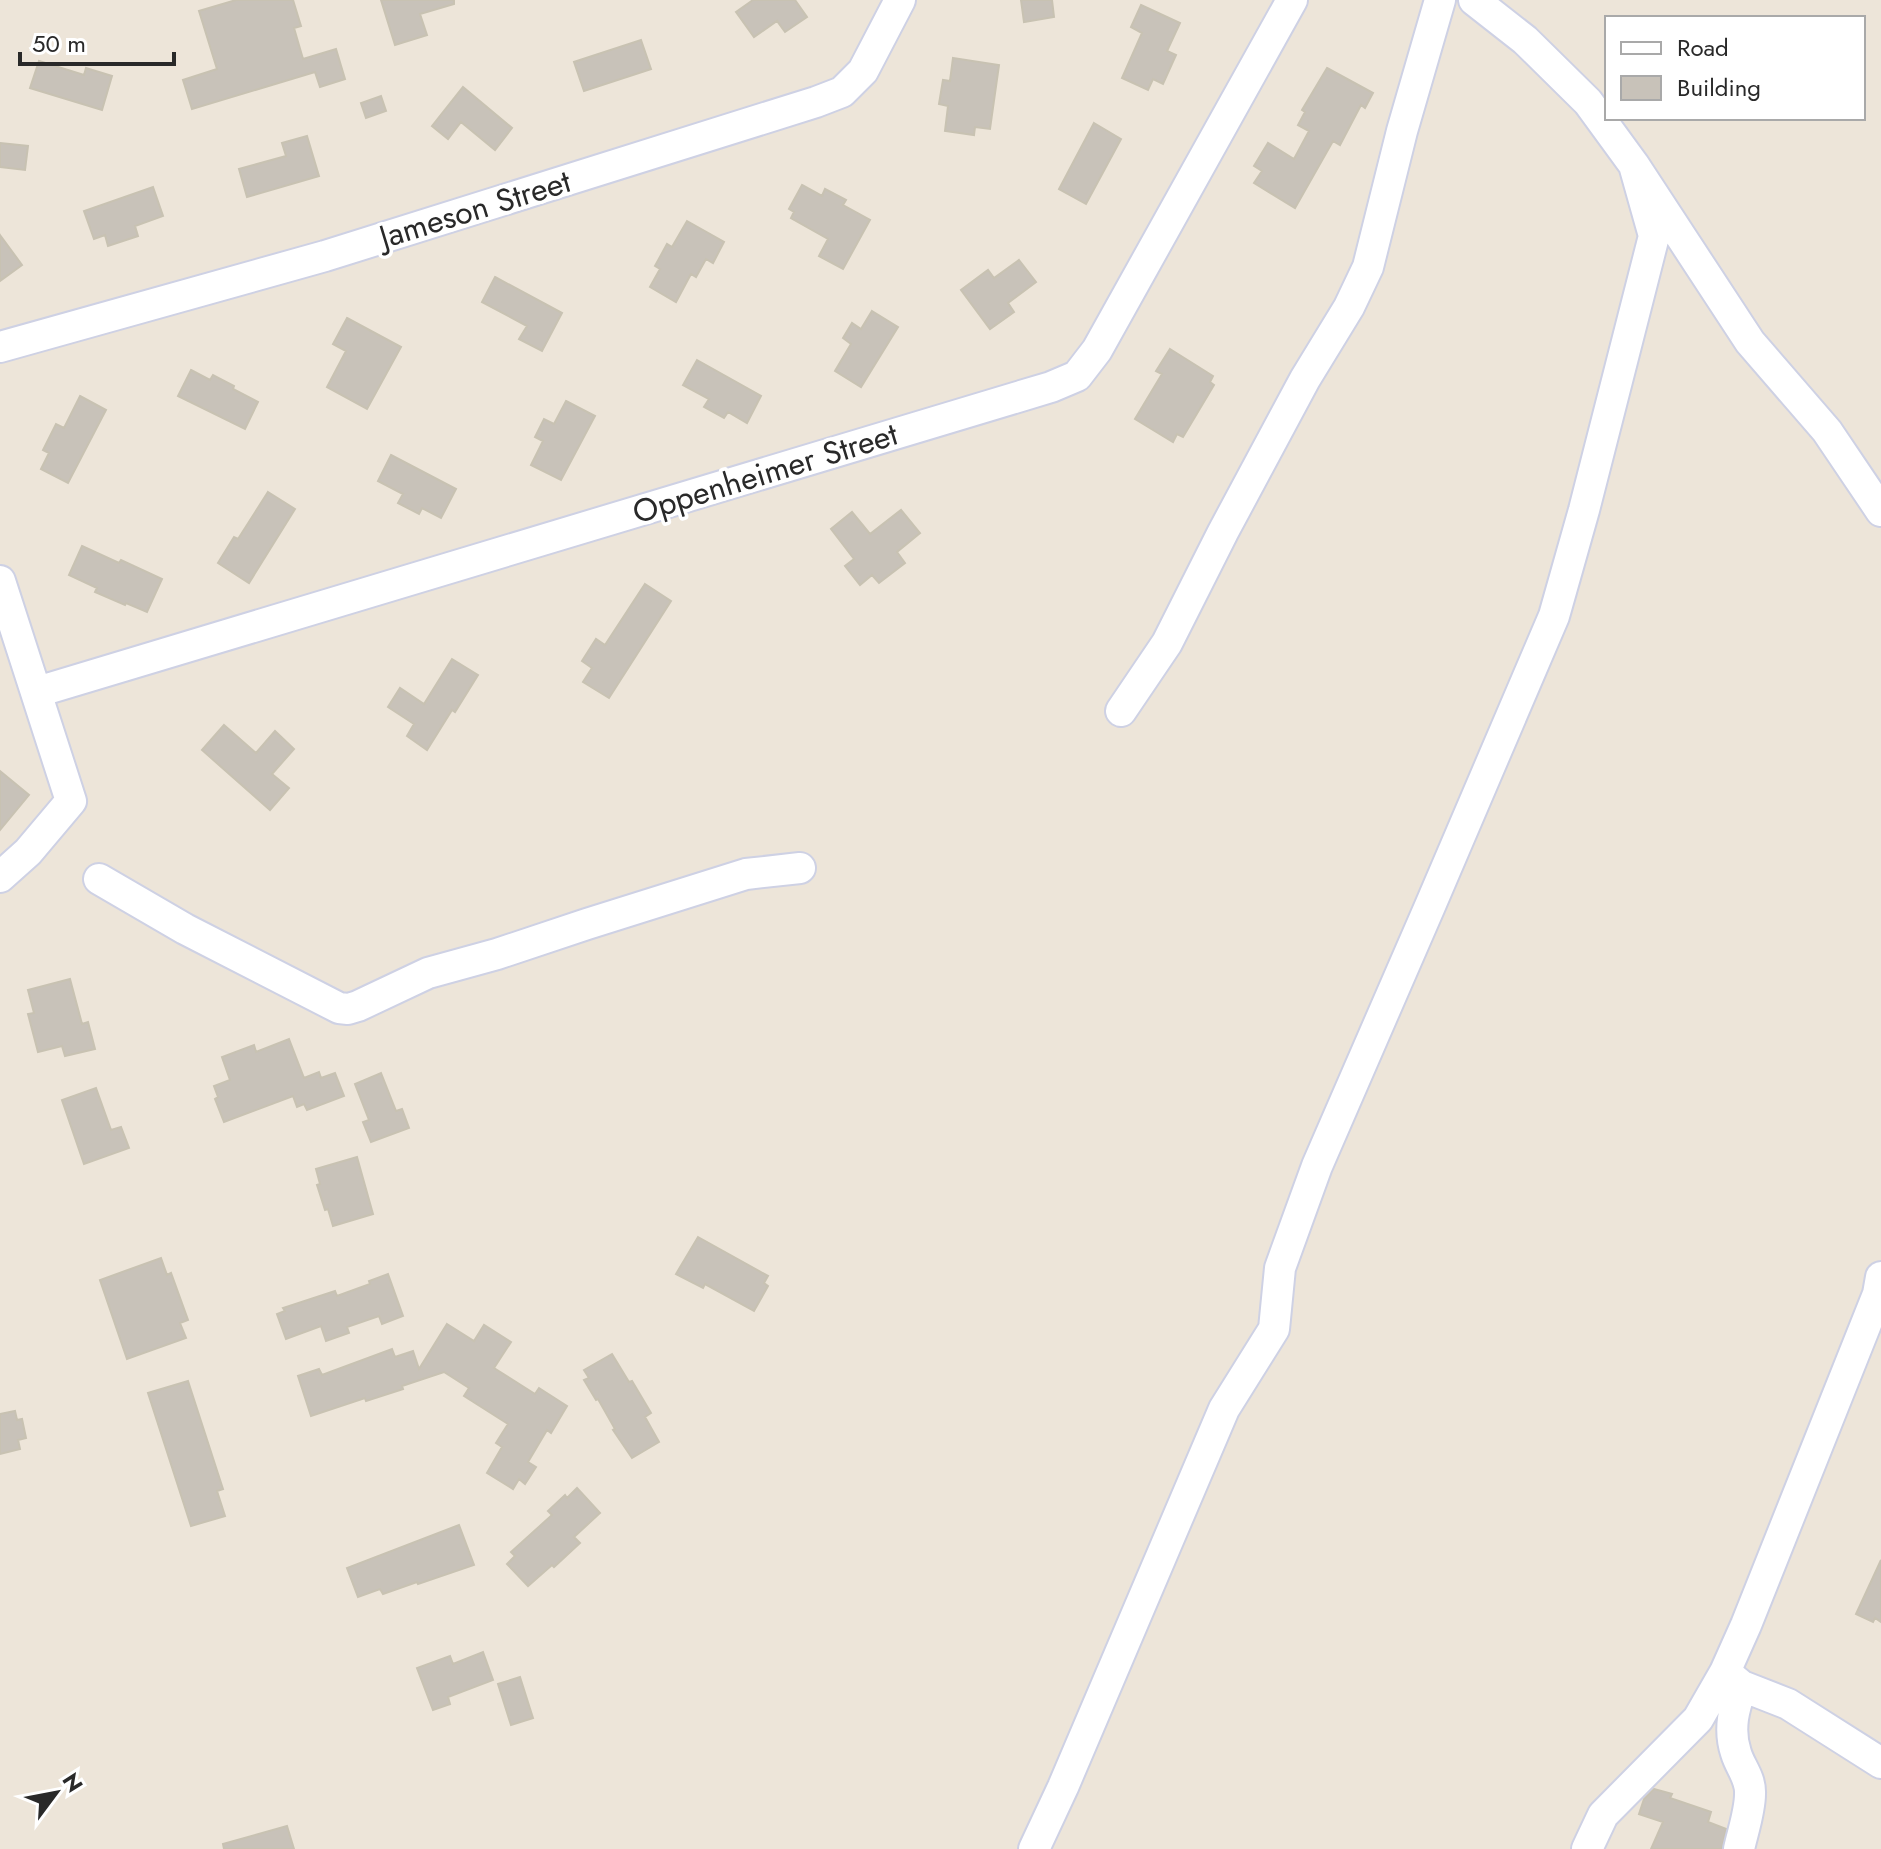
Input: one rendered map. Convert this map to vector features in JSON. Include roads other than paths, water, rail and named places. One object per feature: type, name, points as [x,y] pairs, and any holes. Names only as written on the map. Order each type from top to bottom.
[{"type":"street","name":"Jameson Street","points":[[0,347],[325,256],[842,92],[863,71],[900,0]]},
{"type":"street","name":"Oppenheimer Street","points":[[37,692],[1051,387],[1077,376],[1097,350],[1292,0]]},
{"type":"street","points":[[1121,711],[1167,643],[1297,393],[1349,307],[1368,267],[1440,0]]},
{"type":"street","points":[[1474,0],[1525,40],[1588,102],[1634,165],[1750,342],[1827,431],[1881,511]]},
{"type":"street","points":[[1034,1849],[1224,1409],[1274,1329],[1280,1268],[1317,1166],[1554,616],[1654,236],[1634,165]]},
{"type":"street","points":[[0,581],[71,801],[28,852],[0,877]]},
{"type":"street","points":[[99,879],[185,929],[339,1008],[348,1009],[428,973],[746,874],[800,868]]},
{"type":"street","points":[[1739,1849],[1750,1794],[1748,1780],[1736,1754],[1731,1727],[1735,1706],[1734,1679],[1746,1625],[1878,1294],[1881,1277]]},
{"type":"street","points":[[1734,1679],[1788,1704],[1881,1763]]},
{"type":"street","points":[[1587,1849],[1603,1815],[1734,1679]]}]
